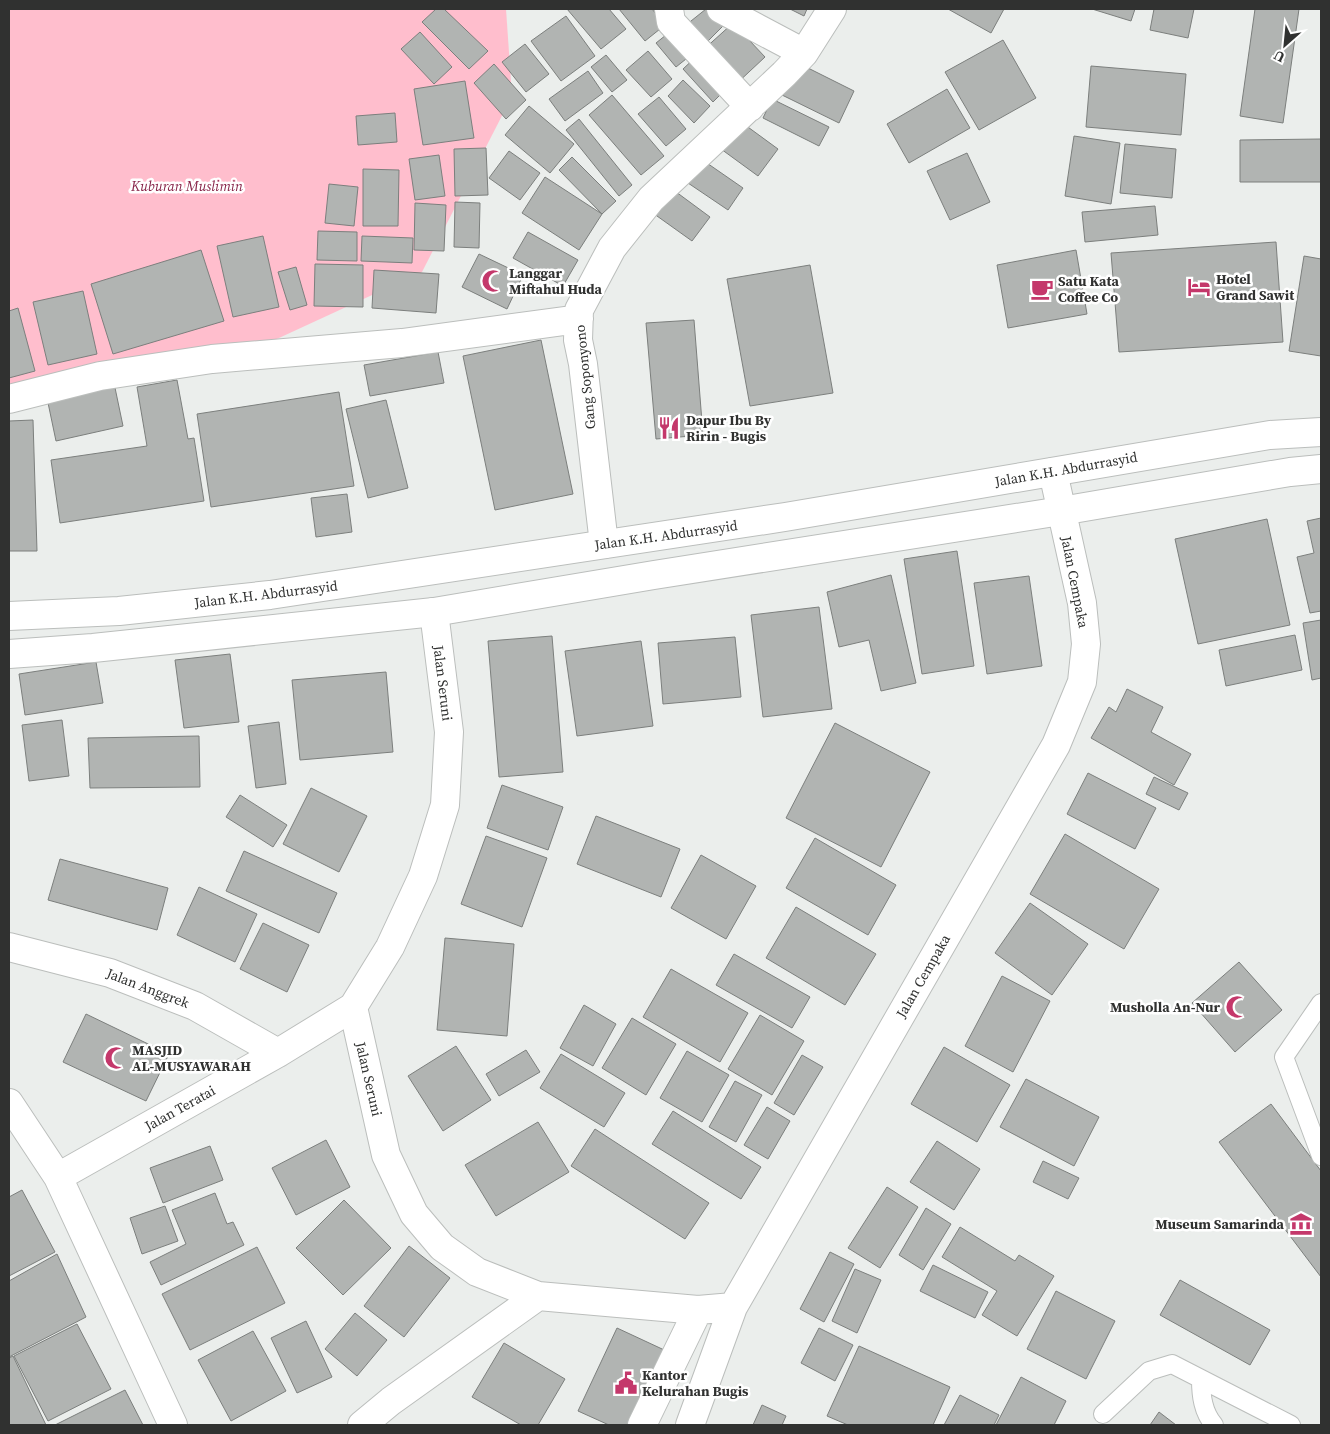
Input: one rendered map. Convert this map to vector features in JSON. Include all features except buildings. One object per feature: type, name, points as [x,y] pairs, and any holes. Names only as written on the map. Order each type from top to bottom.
[{"type":"street","points":[[669,9],[671,22],[754,103]]},
{"type":"street","points":[[722,9],[804,53]]},
{"type":"street","name":"Gang Soponyono","points":[[604,544],[583,364],[578,340],[579,310],[612,248],[651,199],[754,103],[804,53],[832,9]]},
{"type":"street","points":[[9,399],[100,376],[212,359],[402,343],[579,319]]},
{"type":"street","name":"Jalan K.H. Abdurrasyid","points":[[14,616],[119,611],[270,596],[785,517],[1270,435],[1321,432]]},
{"type":"street","points":[[14,616],[13,654],[92,648],[434,612],[1062,511],[1290,472],[1321,469]]},
{"type":"street","name":"Jalan Cempaka","points":[[690,1425],[733,1308],[1056,745],[1082,682],[1086,636],[1082,603],[1053,472]]},
{"type":"street","name":"Jalan Seruni","points":[[434,612],[449,732],[445,804],[423,876],[390,946],[353,1007],[386,1154],[414,1214],[442,1247],[477,1272],[538,1296],[698,1310],[733,1308]]},
{"type":"street","name":"Jalan Anggrek","points":[[9,947],[110,973],[195,1006],[278,1053]]},
{"type":"street","name":"Jalan Teratai","points":[[58,1177],[278,1053],[353,1007]]},
{"type":"street","points":[[9,1103],[58,1177],[173,1425]]},
{"type":"street","points":[[362,1425],[392,1400],[538,1296]]},
{"type":"street","points":[[642,1425],[698,1310]]},
{"type":"lane","points":[[1321,1003],[1284,1057],[1321,1156]]},
{"type":"lane","points":[[1103,1414],[1149,1371],[1172,1364],[1291,1425]]},
{"type":"lane","points":[[1201,1379],[1201,1400],[1210,1421],[1214,1425]]},
{"type":"green space","name":"Kuburan Muslimin","points":[[9,9],[506,9],[512,96],[422,272],[229,361],[9,395]]},
{"type":"place","name":"Langgar Miftahul Huda","points":[[493,281]]},
{"type":"place","name":"Hotel Grand Sawit","points":[[1199,287]]},
{"type":"place","name":"Satu Kata Coffee Co","points":[[1042,289]]},
{"type":"place","name":"Dapur Ibu By Ririn - Bugis","points":[[669,428]]},
{"type":"place","name":"Musholla An-Nur","points":[[1237,1007]]},
{"type":"place","name":"MASJID AL-MUSYAWARAH","points":[[116,1058]]},
{"type":"place","name":"Museum Samarinda","points":[[1301,1224]]},
{"type":"place","name":"Kantor Kelurahan Bugis","points":[[626,1383]]}]
